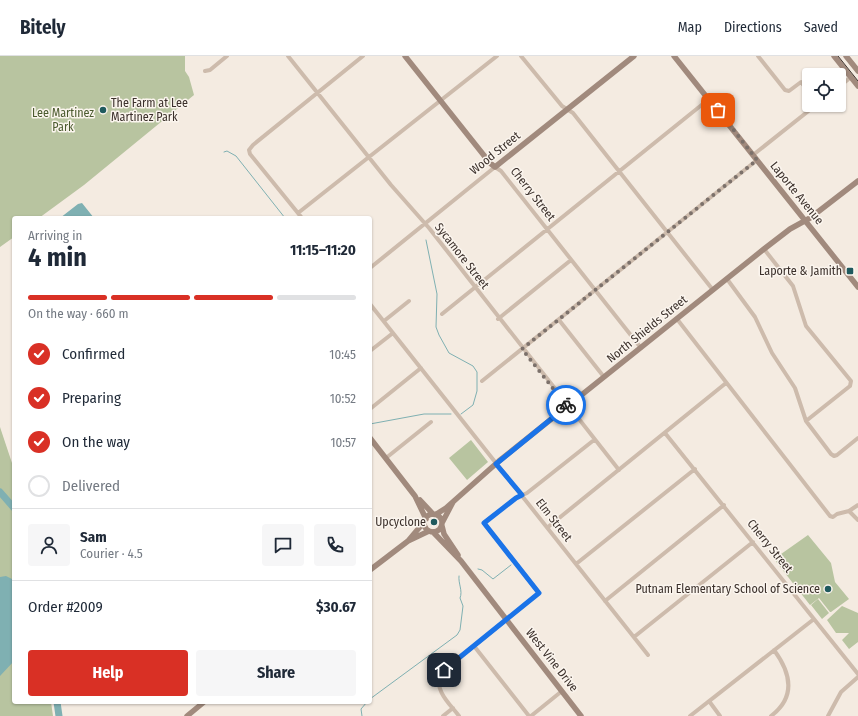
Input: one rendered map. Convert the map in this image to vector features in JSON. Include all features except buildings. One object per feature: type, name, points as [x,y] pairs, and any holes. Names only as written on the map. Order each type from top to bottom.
[{"type":"street","points":[[205,71],[210,70],[227,56]]},
{"type":"street","name":"Sycamore Street","points":[[288,56],[425,224],[498,319],[619,470]]},
{"type":"street","points":[[300,216],[249,152],[249,150],[253,145],[317,92],[363,56]]},
{"type":"street","name":"Cherry Street","points":[[405,56],[490,163],[501,171],[641,348]]},
{"type":"street","points":[[298,213],[497,56]]},
{"type":"street","points":[[521,56],[562,106],[573,112],[713,290]]},
{"type":"street","name":"Wood Street","points":[[372,266],[634,56]]},
{"type":"street","name":"Laporte Avenue","points":[[674,56],[857,284]]},
{"type":"street","points":[[758,56],[786,90],[789,91],[801,82],[802,83]]},
{"type":"street","points":[[834,56],[858,86]]},
{"type":"street","points":[[846,56],[858,71]]},
{"type":"street","points":[[846,81],[851,77]]},
{"type":"street","points":[[442,314],[709,99]]},
{"type":"street","points":[[753,155],[807,112]]},
{"type":"street","points":[[482,381],[757,160]]},
{"type":"street","name":"North Shields Street","points":[[434,514],[454,501],[496,464],[567,406],[726,279],[790,229],[805,221],[858,181]]},
{"type":"street","points":[[764,250],[793,286],[806,326],[851,381],[850,386],[806,420]]},
{"type":"street","points":[[498,319],[571,260]]},
{"type":"street","points":[[726,279],[755,317],[772,353],[795,388],[806,420],[834,456],[858,438]]},
{"type":"street","points":[[384,321],[408,301]]},
{"type":"street","name":"Elm Street","points":[[372,306],[648,654]]},
{"type":"street","points":[[677,319],[830,516],[833,517],[837,514],[849,511],[858,504]]},
{"type":"street","points":[[559,320],[604,377]]},
{"type":"street","points":[[372,349],[393,333]]},
{"type":"street","points":[[372,407],[421,368]]},
{"type":"street","points":[[548,527],[726,383]]},
{"type":"street","points":[[386,458],[431,422]]},
{"type":"street","name":"Cherry Street","points":[[665,433],[724,505],[858,676]]},
{"type":"street","points":[[372,440],[416,496],[440,518],[442,525],[437,532],[431,532],[408,541]]},
{"type":"street","points":[[459,716],[440,690],[438,682],[443,671],[539,593],[484,523],[516,498],[526,493],[594,440]]},
{"type":"street","points":[[576,564],[695,469]]},
{"type":"street","points":[[416,496],[425,520],[426,528],[431,532]]},
{"type":"street","name":"North Shields Street","points":[[442,525],[454,501]]},
{"type":"street","points":[[605,601],[724,505]]},
{"type":"street","points":[[849,511],[858,520]]},
{"type":"street","points":[[372,568],[408,541],[425,520],[434,514]]},
{"type":"street","name":"West Vine Drive","points":[[442,525],[444,534],[461,561],[581,716]]},
{"type":"street","name":"West Vine Drive","points":[[431,532],[461,561]]},
{"type":"street","points":[[634,637],[753,542]]},
{"type":"street","points":[[690,716],[814,619]]},
{"type":"street","points":[[474,646],[530,716],[562,692]]},
{"type":"street","points":[[771,716],[782,704],[788,686],[785,667],[774,650]]},
{"type":"street","points":[[828,716],[842,692],[858,676]]},
{"type":"street","points":[[709,701],[720,716]]},
{"type":"street","points":[[187,716],[202,704]]},
{"type":"street","points":[[443,716],[453,708]]},
{"type":"green space","name":"Lee Martinez Park","points":[[0,56],[185,56],[185,71],[189,77],[194,95],[84,185],[42,216],[12,216],[12,238],[0,247]]},
{"type":"green space","points":[[0,427],[12,463],[12,704],[51,704],[53,716],[0,716]]},
{"type":"green space","points":[[471,440],[488,462],[467,480],[449,458]]},
{"type":"green space","points":[[808,535],[831,563],[835,582],[849,599],[831,612],[819,598],[810,605],[774,559]]},
{"type":"green space","points":[[818,599],[829,613],[822,619],[811,605]]},
{"type":"green space","points":[[842,606],[858,613],[858,642],[849,649],[842,640],[849,633],[836,633],[827,620]]},
{"type":"water","points":[[82,203],[92,216],[63,216],[78,204]]},
{"type":"water","points":[[6,576],[12,579],[12,663],[0,676],[0,577]]},
{"type":"waterway","points":[[224,152],[227,151],[236,156],[283,216]]},
{"type":"waterway","points":[[426,240],[437,294],[436,327],[439,335],[449,353],[473,366],[477,372],[477,391],[473,405],[461,414]]},
{"type":"waterway","points":[[372,424],[424,414],[451,414]]},
{"type":"waterway","points":[[0,492],[12,506]]},
{"type":"waterway","points":[[478,569],[482,570],[493,579],[511,565]]},
{"type":"waterway","points":[[372,698],[457,635],[460,630],[463,606],[460,598],[461,593],[459,576]]},
{"type":"waterway","points":[[57,704],[59,716]]},
{"type":"waterway","points":[[362,716],[361,709],[365,704]]},
{"type":"tram line","points":[[838,56],[858,81]]},
{"type":"way so far","points":[[566,405],[522,349],[757,160],[718,110]]},
{"type":"place","name":"The Farm at Lee Martinez Park","points":[[103,110]]},
{"type":"place","name":"Laporte & Jamith","points":[[850,271]]},
{"type":"place","name":"Upcyclone","points":[[434,522]]},
{"type":"place","name":"Putnam Elementary School of Science","points":[[828,589]]},
{"type":"route","points":[[444,670],[539,593],[484,523],[522,495],[496,464],[567,406],[566,405]]}]
